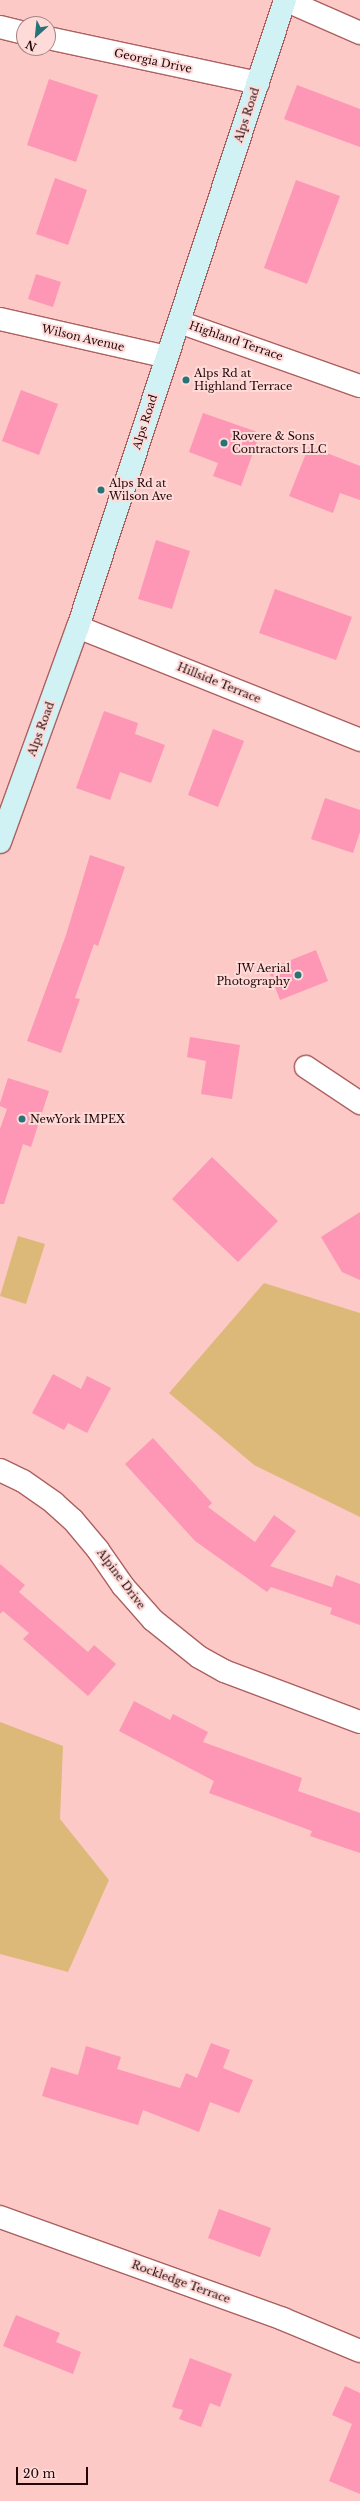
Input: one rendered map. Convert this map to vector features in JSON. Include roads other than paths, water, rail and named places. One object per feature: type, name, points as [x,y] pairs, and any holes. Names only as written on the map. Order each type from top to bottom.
[{"type":"main road","name":"Alps Road","points":[[0,842],[78,627],[285,0]]},
{"type":"street","points":[[285,0],[360,33]]},
{"type":"street","points":[[0,27],[16,31]]},
{"type":"street","name":"Georgia Drive","points":[[56,40],[258,83]]},
{"type":"street","name":"Wilson Avenue","points":[[0,319],[167,356]]},
{"type":"street","name":"Highland Terrace","points":[[178,322],[360,386]]},
{"type":"street","name":"Hillside Terrace","points":[[78,627],[360,740]]},
{"type":"street","points":[[306,1067],[360,1103]]},
{"type":"street","name":"Alpine Drive","points":[[0,1470],[23,1481],[54,1503],[73,1520],[98,1550],[123,1586],[153,1620],[199,1657],[224,1671],[360,1722]]},
{"type":"street","name":"Rockledge Terrace","points":[[0,2217],[283,2319],[360,2351]]},
{"type":"place","name":"Alps Rd at Highland Terrace","points":[[186,380]]},
{"type":"place","name":"Rovere & Sons Contractors LLC","points":[[224,443]]},
{"type":"place","name":"Alps Rd at Wilson Ave","points":[[101,490]]},
{"type":"place","name":"JW Aerial Photography","points":[[298,975]]},
{"type":"place","name":"NewYork IMPEX","points":[[22,1119]]}]
